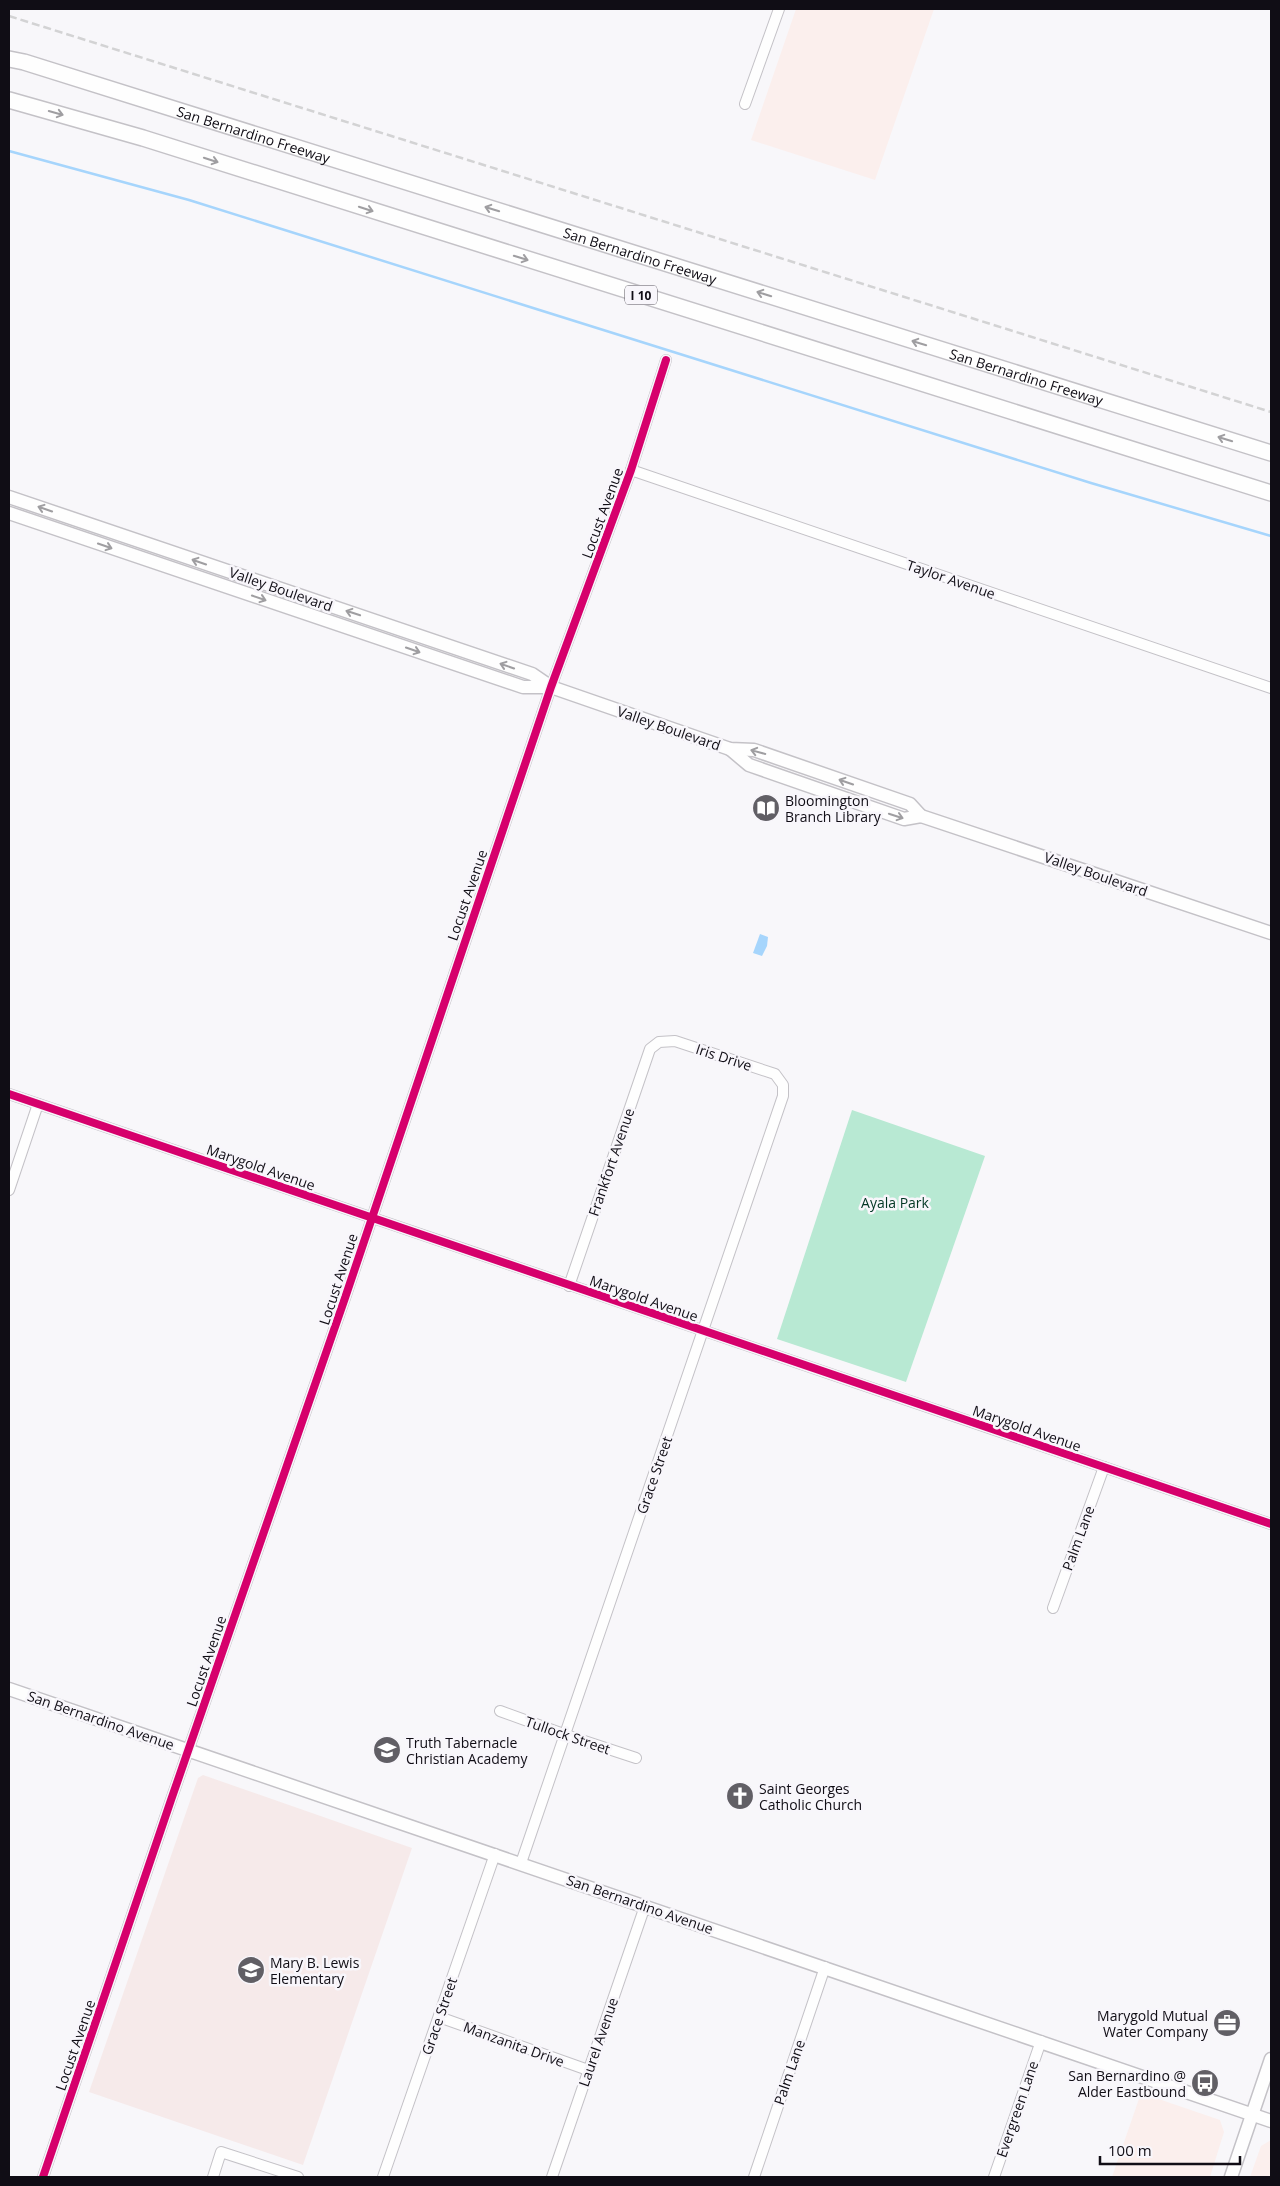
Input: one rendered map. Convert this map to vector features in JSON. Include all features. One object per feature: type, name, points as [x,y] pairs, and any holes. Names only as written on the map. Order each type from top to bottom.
[{"type":"highway","name":"San Bernardino Freeway","points":[[14,60],[1271,453]]},
{"type":"highway","name":"I 10","points":[[9,100],[143,138],[1271,494]]},
{"type":"main road","name":"Valley Boulevard","points":[[9,497],[532,674],[550,687],[730,749],[749,765],[904,819],[921,816],[1271,933]]},
{"type":"main road","name":"Valley Boulevard","points":[[9,513],[523,687],[550,687]]},
{"type":"main road","name":"San Bernardino Avenue","points":[[9,1689],[1271,2121]]},
{"type":"main road","points":[[1231,2177],[1271,2059]]},
{"type":"street","points":[[745,104],[778,9]]},
{"type":"street","name":"Locust Avenue","points":[[44,2177],[550,687],[631,470],[666,360]]},
{"type":"street","name":"Taylor Avenue","points":[[631,470],[1271,688]]},
{"type":"street","name":"Iris Drive","points":[[659,1042],[675,1041],[775,1074],[783,1085]]},
{"type":"street","name":"Frankfort Avenue","points":[[569,1286],[645,1060],[650,1049],[659,1042]]},
{"type":"street","name":"Grace Street","points":[[521,1864],[784,1096],[783,1085]]},
{"type":"street","name":"Marygold Avenue","points":[[9,1094],[1271,1524]]},
{"type":"street","points":[[9,1190],[38,1104]]},
{"type":"street","name":"Palm Lane","points":[[1053,1608],[1104,1467]]},
{"type":"street","name":"Tullock Street","points":[[500,1711],[636,1758]]},
{"type":"street","name":"Grace Street","points":[[383,2177],[495,1854]]},
{"type":"street","name":"Laurel Avenue","points":[[552,2177],[644,1906]]},
{"type":"street","name":"Palm Lane","points":[[754,2177],[825,1967]]},
{"type":"street","name":"Manzanita Drive","points":[[439,2017],[588,2070]]},
{"type":"street","name":"Evergreen Lane","points":[[994,2177],[1040,2041]]},
{"type":"street","points":[[213,2177],[221,2152],[298,2177]]},
{"type":"shaded area","points":[[796,9],[934,9],[875,180],[751,140]]},
{"type":"shaded area","name":"Mary B. Lewis Elementary","points":[[203,1775],[412,1848],[303,2165],[89,2092],[198,1778]]},
{"type":"shaded area","points":[[1141,2093],[1220,2120],[1224,2132],[1210,2177],[1112,2177]]},
{"type":"shaded area","points":[[1271,2140],[1271,2177],[1250,2177],[1261,2146]]},
{"type":"green space","name":"Ayala Park","points":[[852,1110],[985,1156],[906,1382],[777,1339]]},
{"type":"water","points":[[760,934],[768,937],[767,946],[762,956],[753,953]]},
{"type":"waterway","points":[[9,151],[189,200],[1091,483],[1271,536]]},
{"type":"railway","points":[[9,16],[1271,412]]},
{"type":"cycle path","points":[[43,2177],[345,1298],[551,687],[631,470],[666,360]]},
{"type":"cycle path","points":[[9,1094],[1271,1524]]},
{"type":"place","name":"Bloomington Branch Library","points":[[766,808]]},
{"type":"place","name":"Truth Tabernacle Christian Academy","points":[[387,1750]]},
{"type":"place","name":"Saint Georges Catholic Church","points":[[740,1796]]},
{"type":"place","name":"Mary B. Lewis Elementary","points":[[251,1970]]},
{"type":"place","name":"Marygold Mutual Water Company","points":[[1227,2023]]},
{"type":"place","name":"San Bernardino @ Alder Eastbound","points":[[1205,2083]]}]
